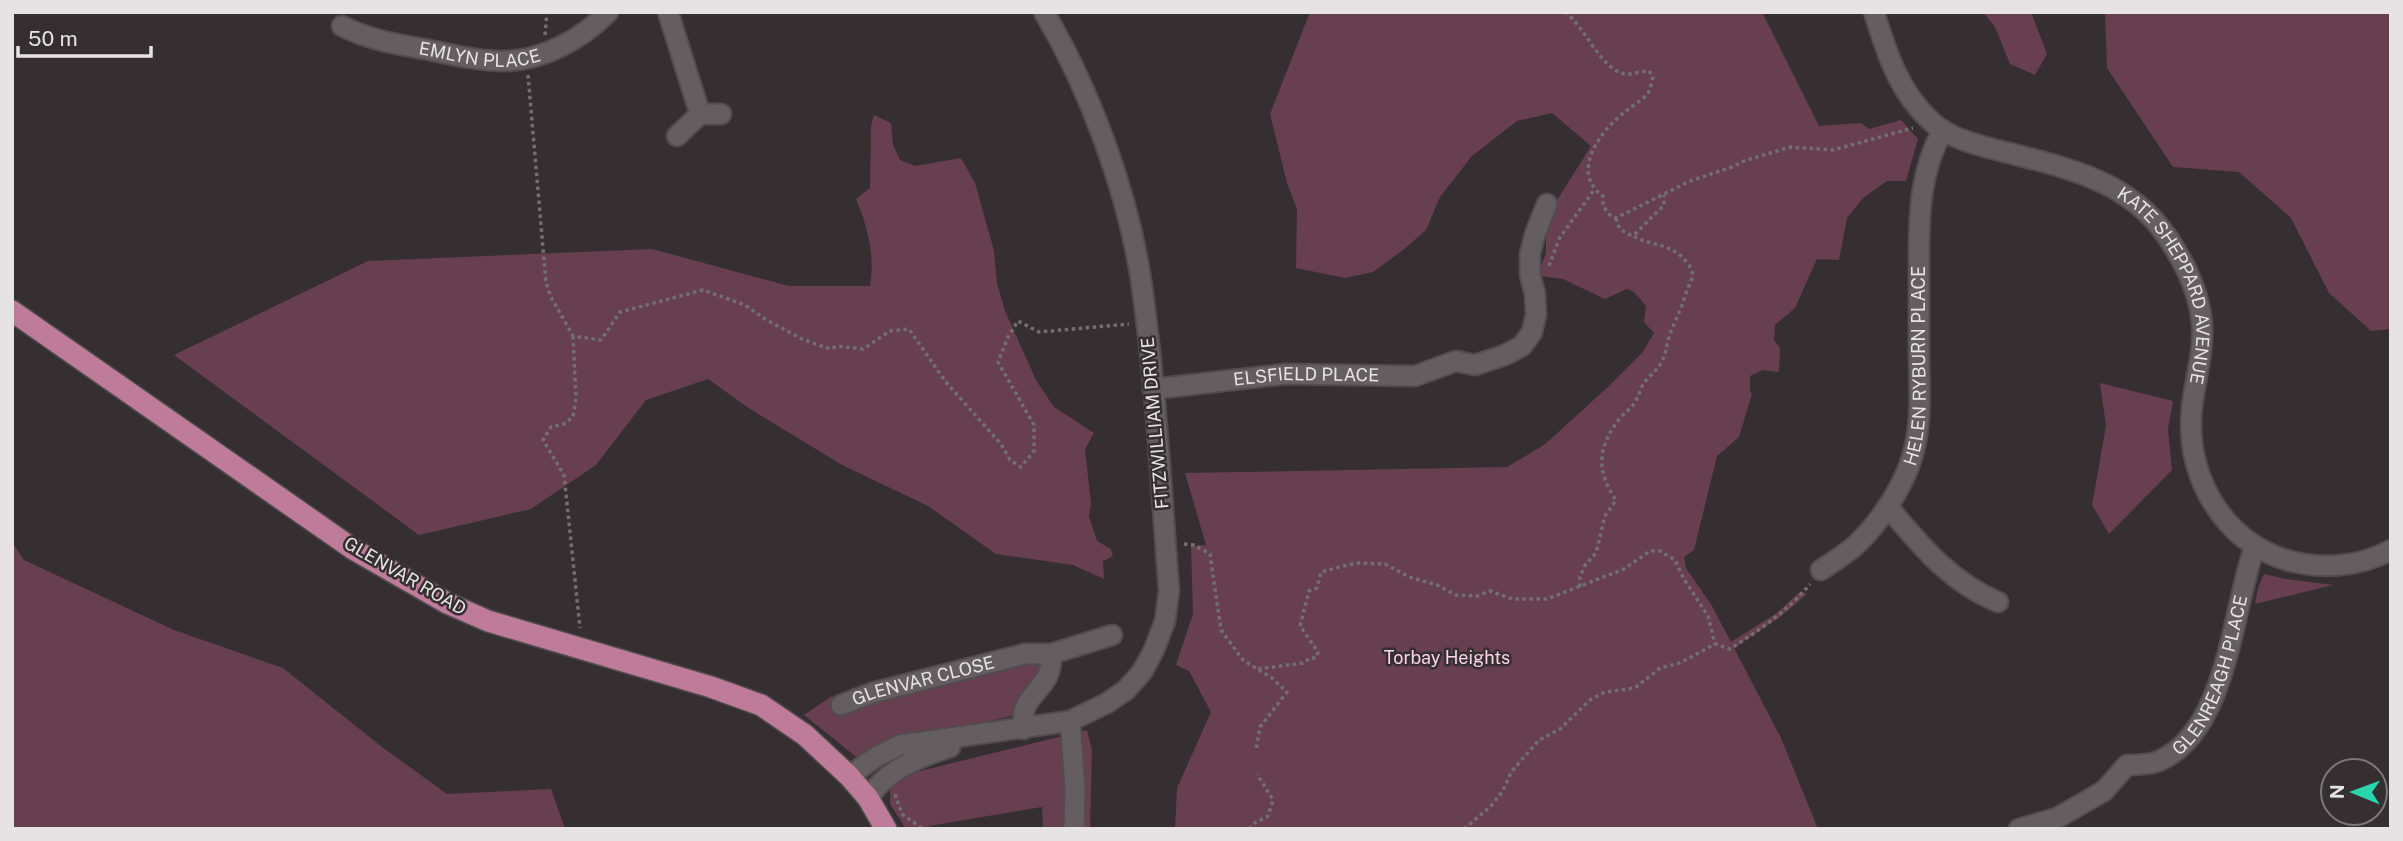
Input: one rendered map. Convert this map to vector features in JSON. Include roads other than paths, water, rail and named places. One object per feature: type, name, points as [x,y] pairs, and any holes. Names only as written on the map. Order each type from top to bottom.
[{"type":"main road","name":"GLENVAR ROAD","points":[[12,310],[353,549],[447,604],[488,621],[711,687],[761,705],[805,734],[849,776],[868,797],[886,829]]},
{"type":"street","name":"EMLYN PLACE","points":[[342,26],[369,39],[503,61],[527,59],[578,37],[597,24],[608,12]]},
{"type":"street","points":[[668,12],[700,114]]},
{"type":"street","name":"FITZWILLIAM DRIVE","points":[[849,776],[900,745],[1070,722],[1126,690],[1142,672],[1165,621],[1169,592],[1153,389],[1140,278],[1110,156],[1058,35],[1044,12]]},
{"type":"street","name":"KATE SHEPPARD AVENUE","points":[[1874,12],[1890,64],[1903,89],[1938,126],[1982,146],[2099,179],[2142,208],[2165,234],[2192,283],[2202,323],[2200,363],[2191,419],[2191,439],[2199,476],[2216,508],[2241,536],[2255,546],[2288,560],[2325,566],[2364,561],[2391,550]]},
{"type":"street","points":[[677,136],[700,114],[721,114]]},
{"type":"street","name":"HELEN RYBURN PLACE","points":[[1821,570],[1855,546],[1888,506],[1909,466],[1918,430],[1920,201],[1938,126]]},
{"type":"street","name":"ELSFIELD PLACE","points":[[1153,389],[1285,374],[1415,376],[1457,361],[1475,365],[1505,355],[1522,346],[1532,332],[1536,315],[1530,254],[1547,204]]},
{"type":"street","points":[[1888,506],[1931,558],[1977,593],[1998,602]]},
{"type":"street","name":"GLENREAGH PLACE","points":[[2019,829],[2057,818],[2104,791],[2127,765],[2157,762],[2183,745],[2196,729],[2217,690],[2247,568],[2255,546]]},
{"type":"street","name":"GLENVAR CLOSE","points":[[841,705],[872,693],[1025,654],[1051,654],[1112,635]]},
{"type":"street","points":[[1023,729],[1024,711],[1047,680],[1051,654]]},
{"type":"street","points":[[1070,722],[1075,787],[1074,829]]},
{"type":"street","name":"FITZWILLIAM DRIVE","points":[[868,797],[879,782],[908,761],[984,735]]},
{"type":"park label","name":"Torbay Heights","points":[[1447,658]]}]
